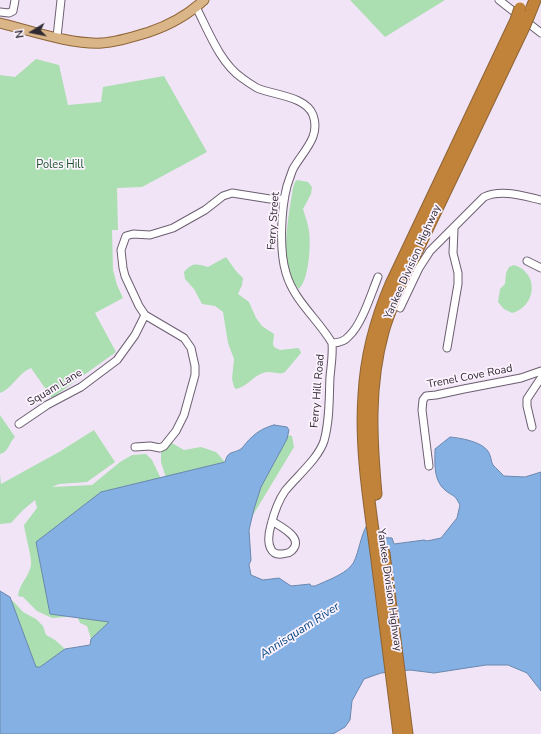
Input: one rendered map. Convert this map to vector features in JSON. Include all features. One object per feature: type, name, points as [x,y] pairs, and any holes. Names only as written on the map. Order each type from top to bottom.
[{"type":"highway","name":"Yankee Division Highway","points":[[399,734],[401,718],[372,495],[364,453],[364,394],[369,353],[380,313],[391,284],[520,23],[524,8],[535,0]]},
{"type":"highway","name":"Yankee Division Highway","points":[[401,718],[408,734]]},
{"type":"main road","points":[[0,23],[67,40],[100,43],[126,40],[161,28],[188,14],[204,0]]},
{"type":"street","points":[[0,12],[9,13],[13,11],[15,0]]},
{"type":"street","points":[[57,37],[61,0]]},
{"type":"street","points":[[499,0],[541,33]]},
{"type":"street","name":"Ferry Street","points":[[196,7],[223,58],[236,74],[257,87],[299,101],[311,111],[314,120],[315,132],[311,142],[293,169],[284,199],[282,254],[289,283],[306,310],[328,336],[332,344]]},
{"type":"street","points":[[135,447],[150,446],[160,448],[164,446],[176,431],[182,420],[195,375],[194,359],[191,348],[186,340],[179,334],[145,314],[139,306],[125,276],[121,250],[126,236],[133,234],[150,235],[174,228],[205,210],[223,196],[232,193],[270,199],[284,199]]},
{"type":"street","points":[[400,308],[426,257],[441,239],[454,228],[478,202],[490,194],[502,193],[541,200]]},
{"type":"street","points":[[447,348],[458,284],[458,270],[454,253],[454,228]]},
{"type":"street","points":[[527,261],[541,268]]},
{"type":"street","points":[[332,344],[338,343],[349,337],[356,327],[378,277]]},
{"type":"street","name":"Squam Lane","points":[[19,424],[47,405],[86,384],[116,360],[135,336],[145,314]]},
{"type":"street","name":"Ferry Hill Road","points":[[272,521],[294,537],[296,543],[295,548],[290,552],[279,554],[271,550],[269,537],[272,521],[276,509],[285,492],[316,455],[324,441],[328,420],[332,344]]},
{"type":"street","name":"Trenel Cove Road","points":[[429,466],[422,410],[423,400],[426,396],[521,378],[541,371]]},
{"type":"street","points":[[532,427],[527,406],[527,399],[541,378]]},
{"type":"green space","points":[[350,0],[445,0],[385,37]]},
{"type":"green space","name":"Poles Hill","points":[[36,59],[59,65],[68,105],[101,102],[103,87],[164,76],[207,152],[142,187],[117,188],[118,230],[112,230],[113,270],[117,285],[123,298],[95,313],[116,352],[52,398],[31,368],[22,373],[5,391],[0,393],[0,75],[15,77]]},
{"type":"green space","points":[[297,180],[308,182],[312,187],[311,194],[303,209],[309,231],[310,245],[305,278],[299,289],[292,280],[288,269],[286,256],[289,212],[293,188]]},
{"type":"green space","points":[[226,257],[243,278],[238,294],[249,302],[256,318],[262,326],[274,334],[274,347],[280,350],[298,348],[301,353],[285,372],[266,372],[259,374],[240,388],[236,389],[232,379],[234,359],[228,343],[223,312],[215,306],[202,304],[194,289],[185,279],[184,272],[192,265],[208,267]]},
{"type":"green space","points":[[514,265],[522,269],[528,275],[532,290],[526,304],[520,310],[512,313],[504,309],[498,302],[500,289],[505,284],[506,273],[509,267]]},
{"type":"green space","points":[[0,415],[15,437],[7,449],[0,454]]},
{"type":"green space","points":[[94,430],[115,462],[87,482],[59,484],[52,487],[92,485],[120,462],[132,455],[146,454],[152,460],[165,487],[166,478],[161,462],[161,453],[166,445],[172,443],[184,450],[201,447],[216,452],[225,462],[224,464],[287,435],[292,436],[294,447],[247,525],[91,639],[87,626],[80,623],[77,616],[52,618],[37,611],[23,597],[18,596],[20,588],[31,565],[24,525],[37,508],[35,500],[11,523],[0,524],[0,475],[1,484],[59,452]]},
{"type":"green space","points":[[0,591],[15,603],[23,612],[36,619],[43,626],[46,635],[55,640],[65,649],[62,654],[0,716]]},
{"type":"water","name":"Annisquam River","points":[[274,425],[287,427],[289,430],[287,439],[261,487],[254,509],[249,530],[251,560],[249,565],[251,575],[263,580],[279,578],[291,586],[310,584],[311,586],[315,586],[334,578],[348,569],[353,563],[367,525],[369,538],[392,538],[394,544],[424,540],[427,541],[441,538],[457,518],[460,505],[455,497],[441,486],[438,481],[435,465],[435,449],[450,437],[477,443],[482,446],[489,453],[493,465],[504,476],[525,477],[541,472],[541,691],[527,673],[508,665],[486,665],[434,673],[410,670],[381,673],[364,679],[352,701],[350,720],[345,727],[333,734],[0,734],[0,591],[10,597],[36,667],[40,667],[65,649],[90,645],[91,639],[109,622],[50,614],[36,542],[101,492],[225,462],[229,454],[241,449],[257,433]]}]
